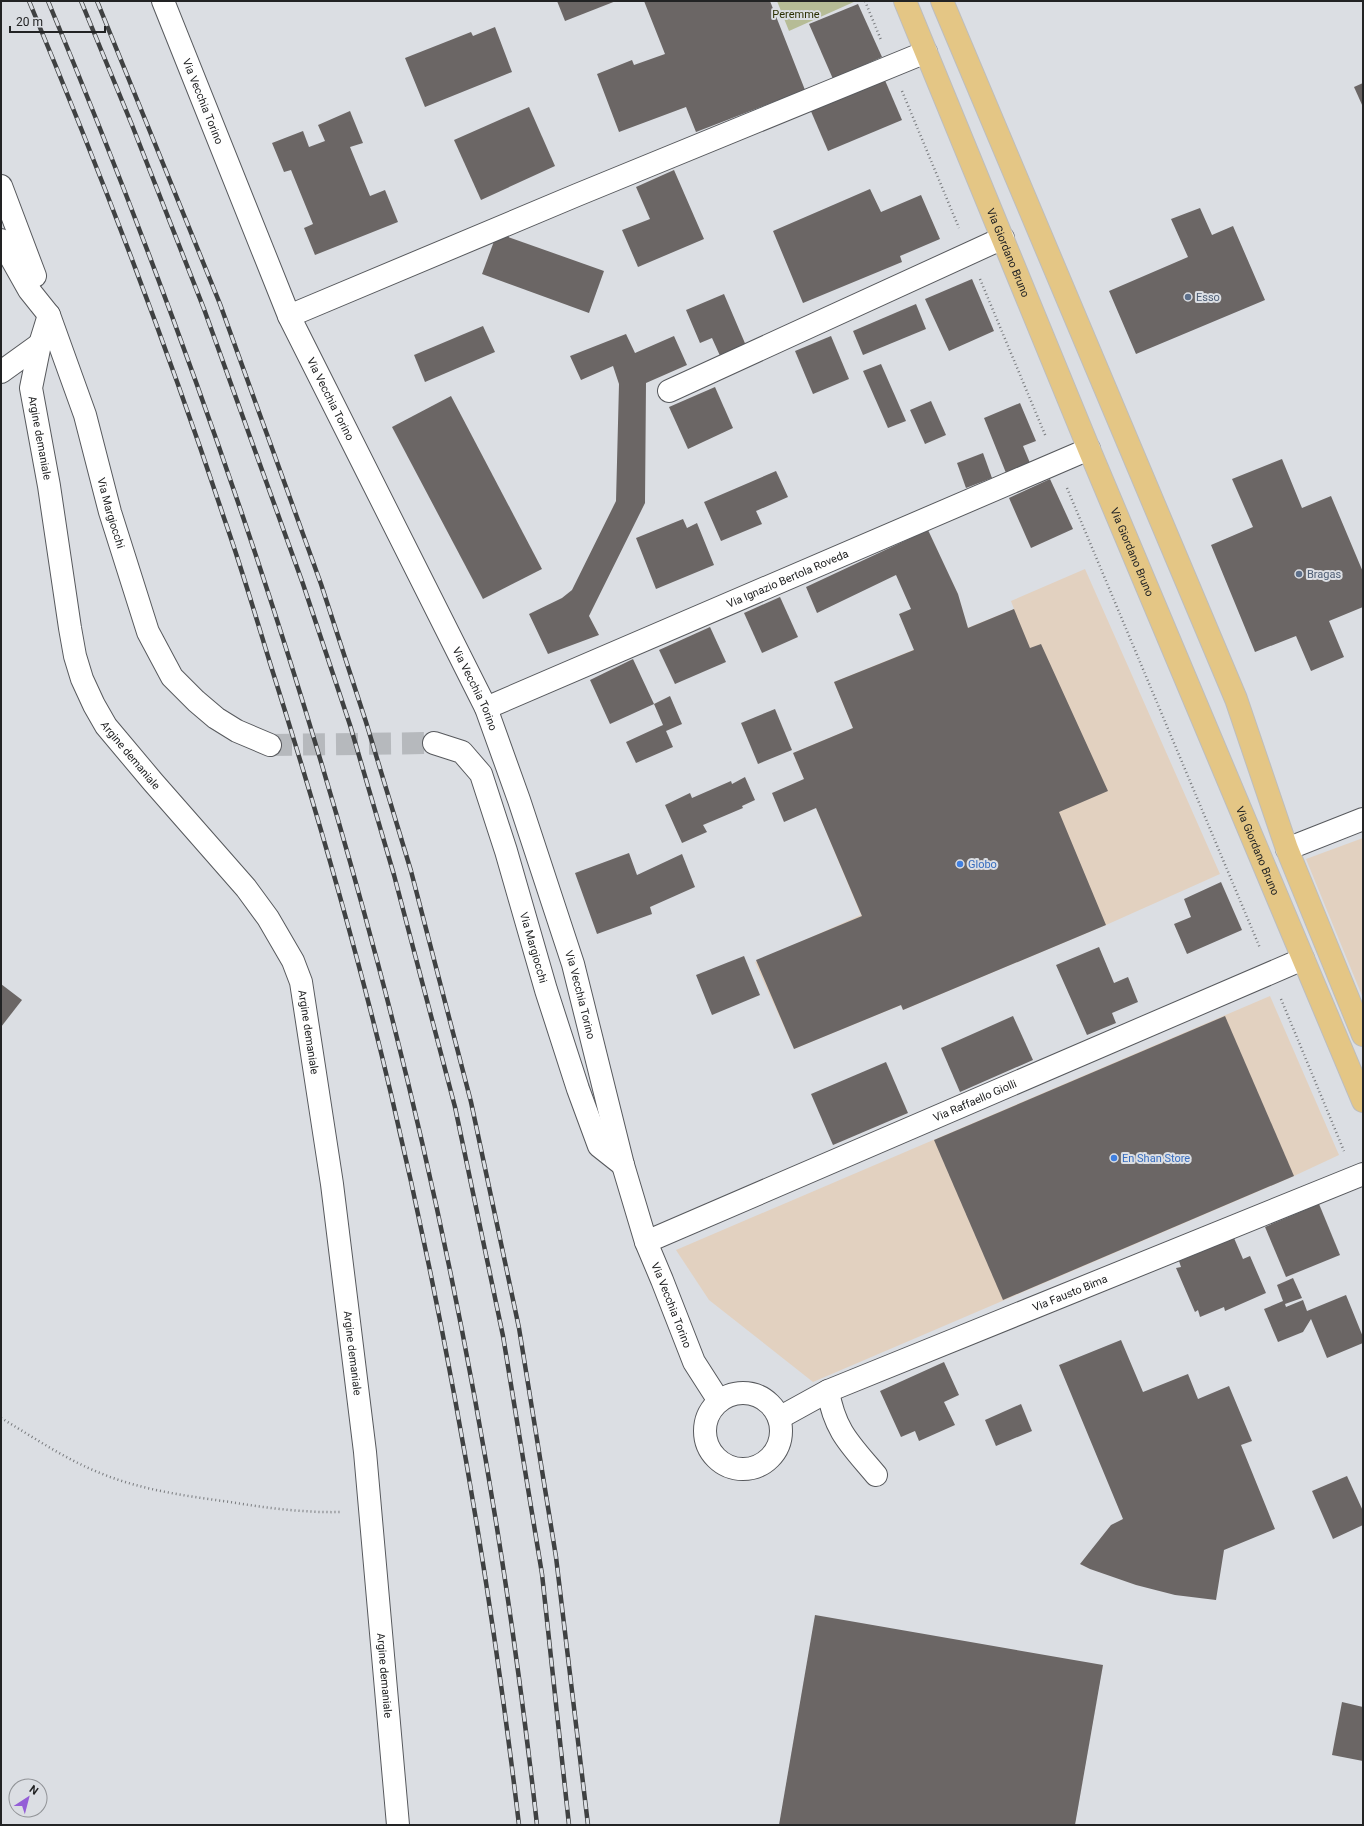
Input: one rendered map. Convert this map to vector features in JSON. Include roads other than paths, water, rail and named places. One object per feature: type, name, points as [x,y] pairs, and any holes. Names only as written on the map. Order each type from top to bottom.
[{"type":"main road","name":"Via Giordano Bruno","points":[[905,1],[1363,1101]]},
{"type":"main road","points":[[942,1],[1236,699],[1287,849],[1363,1035]]},
{"type":"street","name":"Via Vecchia Torino","points":[[163,1],[289,316],[486,708],[573,964],[623,1165],[646,1242],[694,1362],[719,1401]]},
{"type":"street","points":[[289,316],[577,195],[926,52]]},
{"type":"street","points":[[1,186],[49,315]]},
{"type":"street","points":[[669,391],[1003,238]]},
{"type":"street","name":"Via Margiocchi","points":[[1,240],[29,290],[49,315],[84,415],[110,512],[148,632],[172,677],[196,702],[216,718],[237,731],[270,745]]},
{"type":"street","name":"Argine demaniale","points":[[49,315],[40,344],[31,388],[49,486],[70,628],[75,656],[82,679],[106,726],[148,777],[246,888],[268,918],[293,961],[301,982],[332,1184],[364,1444],[398,1825]]},
{"type":"street","points":[[1,372],[40,344]]},
{"type":"street","name":"Via Ignazio Bertola Roveda","points":[[486,708],[1090,448]]},
{"type":"street","name":"Via Margiocchi","points":[[434,743],[462,752],[481,774],[506,851],[549,998],[599,1146],[623,1165]]},
{"type":"street","points":[[1287,849],[1363,819]]},
{"type":"street","name":"Via Raffaello Giolli","points":[[646,1242],[1303,959]]},
{"type":"street","name":"Via Fausto Bima","points":[[779,1418],[828,1391],[1359,1175]]},
{"type":"street","points":[[828,1391],[831,1410],[841,1432],[876,1475]]},
{"type":"street","points":[[741,1393],[754,1395],[764,1400],[773,1408],[779,1418],[779,1445],[765,1462],[756,1467],[744,1469],[734,1468],[723,1464],[714,1456],[707,1446],[705,1433],[706,1421],[711,1410],[719,1401],[730,1395],[741,1393]]},
{"type":"tunnel","points":[[270,745],[434,743]]},
{"type":"railway","points":[[29,1],[107,193],[156,322],[202,453],[242,572],[287,716],[350,931],[378,1040],[412,1185],[449,1366],[481,1549],[508,1733],[519,1825]]},
{"type":"railway","points":[[48,1],[143,238],[230,477],[308,719],[378,964],[430,1177],[474,1392],[509,1608],[537,1825]]},
{"type":"railway","points":[[81,1],[132,125],[204,309],[303,584],[350,725],[394,875],[455,1107],[503,1336],[542,1574],[569,1825]]},
{"type":"railway","points":[[97,1],[220,304],[321,584],[366,722],[411,871],[471,1102],[519,1328],[556,1557],[588,1825]]},
{"type":"place","name":"Esso","points":[[1188,297]]},
{"type":"place","name":"Bragas","points":[[1299,574]]},
{"type":"place","name":"Globo","points":[[960,864]]},
{"type":"place","name":"En Shan Store","points":[[1114,1158]]},
{"type":"park label","name":"Peremme","points":[[796,14]]}]
